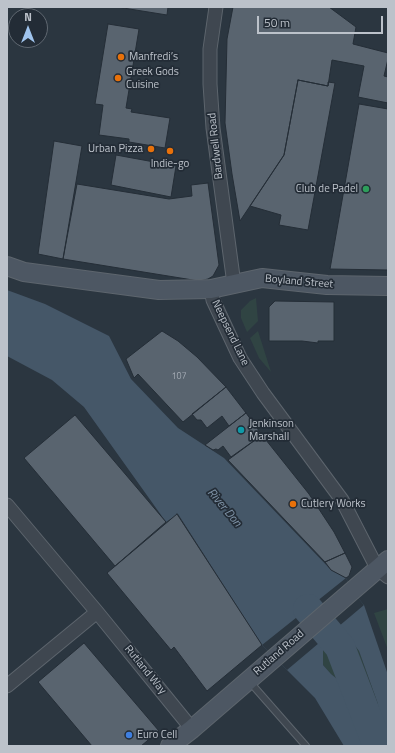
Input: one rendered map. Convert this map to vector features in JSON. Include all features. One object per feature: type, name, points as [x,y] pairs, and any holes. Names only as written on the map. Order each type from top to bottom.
[{"type":"main road","name":"Neepsend Lane","points":[[7,266],[24,272],[158,290],[211,289]]},
{"type":"main road","name":"Boyland Street","points":[[211,289],[262,278],[327,285],[388,286]]},
{"type":"main road","name":"Rutland Road","points":[[170,746],[192,729],[352,591],[384,568]]},
{"type":"street","name":"Bardwell Road","points":[[216,7],[210,49],[210,84],[213,128],[234,284]]},
{"type":"street","name":"Neepsend Lane","points":[[211,289],[213,300],[240,358],[342,500],[384,568]]},
{"type":"street","name":"Rutland Way","points":[[7,505],[97,612],[192,729]]},
{"type":"street","points":[[7,686],[97,612]]},
{"type":"lane","points":[[248,680],[306,746]]},
{"type":"green space","points":[[256,298],[258,321],[247,332],[241,318],[241,310],[250,301]]},
{"type":"green space","points":[[258,331],[271,372],[259,358],[250,338]]},
{"type":"green space","points":[[388,609],[388,650],[374,613]]},
{"type":"green space","points":[[346,634],[359,651],[378,704],[379,732],[371,742],[350,694],[342,683],[323,665],[323,643]]},
{"type":"water","points":[[7,290],[45,304],[109,336],[131,379],[178,428],[224,458],[331,570],[346,578],[352,591],[364,605],[388,675],[388,746],[344,746],[315,698],[262,645],[178,514],[166,522],[84,407],[52,380],[7,356]],"holes":[[[346,634],[359,651],[378,704],[379,732],[372,742],[350,694],[342,683],[323,665],[323,643],[332,644],[335,637]]]},
{"type":"pier","points":[[346,578],[352,591],[364,605],[287,670],[262,645]]},
{"type":"building","points":[[117,7],[168,7],[167,15]]},
{"type":"building","points":[[233,7],[329,7],[356,27],[353,44],[388,53],[384,76],[388,77],[388,103],[358,97],[364,66],[332,60],[328,86],[298,80],[284,155],[240,221],[225,123],[227,39]]},
{"type":"building","points":[[108,24],[139,29],[126,108],[132,109],[131,112],[170,118],[165,148],[129,142],[129,139],[99,135],[103,105],[95,104]]},
{"type":"building","points":[[298,80],[328,86],[328,82],[335,83],[308,230],[279,225],[281,215],[250,206],[284,155]]},
{"type":"building","name":"Club de Padel","points":[[359,104],[388,109],[388,270],[330,269]]},
{"type":"building","points":[[54,141],[82,146],[63,259],[38,254]]},
{"type":"building","points":[[116,155],[176,166],[171,197],[111,185]]},
{"type":"building","points":[[208,183],[219,265],[213,276],[208,279],[199,281],[63,259],[77,184],[169,199],[192,196],[191,185]]},
{"type":"building","points":[[275,301],[334,302],[334,341],[318,341],[318,343],[302,341],[269,341],[269,307]]},
{"type":"building","points":[[162,331],[178,341],[197,357],[226,387],[183,422],[138,374],[134,378],[126,359]]},
{"type":"building","points":[[226,387],[246,413],[229,426],[222,416],[207,428],[201,420],[197,420],[192,414]]},
{"type":"building","name":"Jenkinson Marshall","points":[[246,413],[262,435],[231,457],[223,446],[218,450],[213,450],[205,445]]},
{"type":"building","points":[[75,415],[166,522],[115,566],[24,458]]},
{"type":"building","name":"Cutlery Works","points":[[262,435],[309,494],[334,532],[345,553],[325,562],[228,460]]},
{"type":"building","points":[[177,514],[262,645],[207,691],[174,647],[171,650],[107,573]]},
{"type":"building","points":[[345,553],[352,567],[349,576],[346,578],[331,570],[325,562]]},
{"type":"building","points":[[84,643],[159,731],[141,746],[92,746],[38,682]]},
{"type":"waterway","name":"River Don","points":[[308,609],[340,647],[378,746]]},
{"type":"place","name":"Manfredi’s","points":[[121,57]]},
{"type":"place","name":"Greek Gods Cuisine","points":[[118,78]]},
{"type":"place","name":"Urban Pizza","points":[[151,149]]},
{"type":"place","name":"Indie-go","points":[[170,151]]},
{"type":"place","name":"Club de Padel","points":[[366,189]]},
{"type":"place","name":"Jenkinson Marshall","points":[[241,430]]},
{"type":"place","name":"Cutlery Works","points":[[293,504]]},
{"type":"place","name":"Euro Cell","points":[[129,735]]}]
